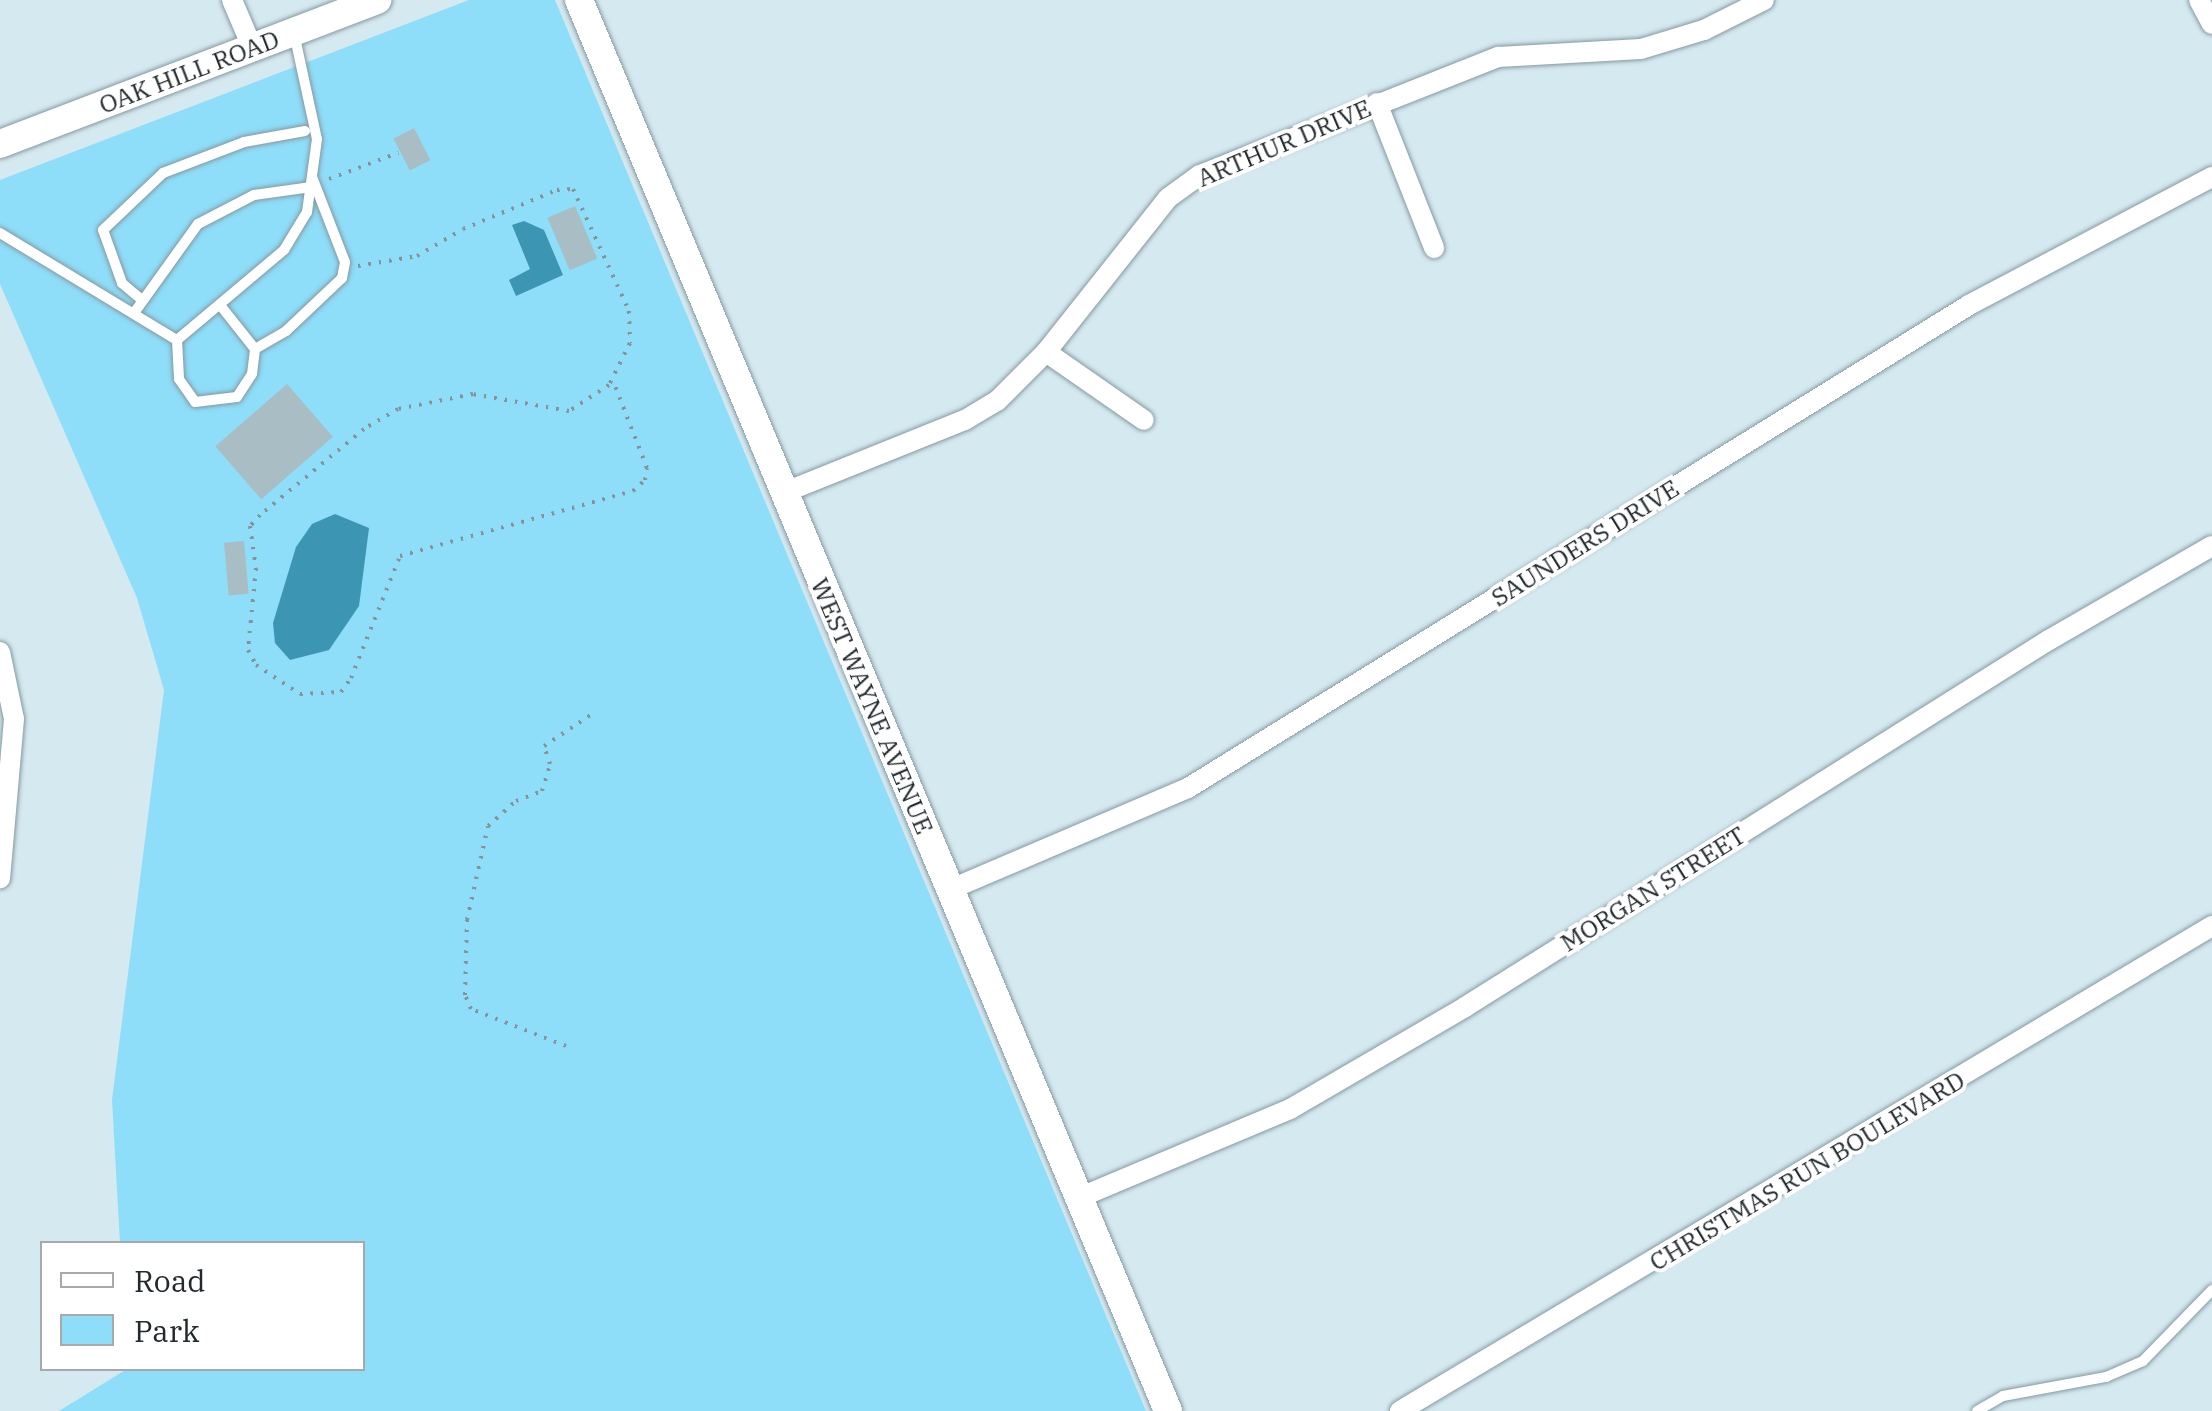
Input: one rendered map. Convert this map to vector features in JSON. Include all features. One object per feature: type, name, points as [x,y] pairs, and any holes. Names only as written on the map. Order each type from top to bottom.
[{"type":"street","points":[[232,0],[252,47]]},
{"type":"street","name":"OAK HILL ROAD","points":[[0,144],[377,0]]},
{"type":"street","name":"WEST WAYNE AVENUE","points":[[578,0],[1076,1199],[1168,1411]]},
{"type":"street","name":"ARTHUR DRIVE","points":[[783,492],[965,420],[997,401],[1046,352],[1168,198],[1237,158],[1498,57],[1642,49],[1704,30],[1764,0]]},
{"type":"street","points":[[2199,0],[2212,24]]},
{"type":"street","points":[[1378,102],[1434,248]]},
{"type":"street","name":"SAUNDERS DRIVE","points":[[949,890],[1188,788],[1969,305],[2212,177]]},
{"type":"street","points":[[1046,352],[1144,420]]},
{"type":"street","name":"MORGAN STREET","points":[[1076,1199],[1290,1110],[1465,1008],[2049,640],[2212,546]]},
{"type":"street","points":[[0,652],[14,719],[0,878]]},
{"type":"street","name":"CHRISTMAS RUN BOULEVARD","points":[[1400,1411],[2210,930]]},
{"type":"lane","points":[[177,340],[284,250],[307,212],[315,110],[294,32]]},
{"type":"lane","points":[[142,300],[122,283],[103,230],[163,173],[244,142],[305,131]]},
{"type":"lane","points":[[134,313],[169,255],[223,207],[278,188],[312,182]]},
{"type":"lane","points":[[256,348],[286,331],[342,278],[346,262],[312,182]]},
{"type":"lane","points":[[0,232],[177,340]]},
{"type":"lane","points":[[177,340],[178,379],[195,402],[206,405],[238,396],[252,374],[256,348],[220,306]]},
{"type":"lane","points":[[1977,1411],[2002,1396],[2106,1377],[2143,1361],[2212,1290]]},
{"type":"path","points":[[329,179],[398,153]]},
{"type":"path","points":[[358,266],[417,256],[463,229],[573,189],[629,311],[629,354],[613,380],[568,410],[456,395],[415,403],[364,428],[250,526],[256,568],[248,650],[256,665],[300,694],[341,692],[400,556],[633,491],[647,468],[613,380]]},
{"type":"path","points":[[566,1046],[471,1008],[466,995],[466,920],[488,826],[516,801],[542,792],[550,764],[544,746],[592,714]]},
{"type":"green space","points":[[469,0],[555,0],[1146,1411],[59,1411],[124,1371],[365,1371],[365,1241],[120,1241],[112,1100],[164,690],[137,598],[0,284],[0,180]]},
{"type":"shaded area","points":[[524,221],[544,230],[563,275],[516,296],[509,280],[530,269],[512,225]]},
{"type":"shaded area","points":[[335,514],[369,528],[359,606],[329,650],[290,660],[275,643],[273,623],[296,547],[312,524]]},
{"type":"building","points":[[414,128],[430,160],[410,171],[394,138]]},
{"type":"building","points":[[575,206],[597,258],[570,270],[547,218]]},
{"type":"building","points":[[287,384],[333,437],[261,499],[215,446]]},
{"type":"building","points":[[244,541],[249,594],[229,596],[224,543]]}]
